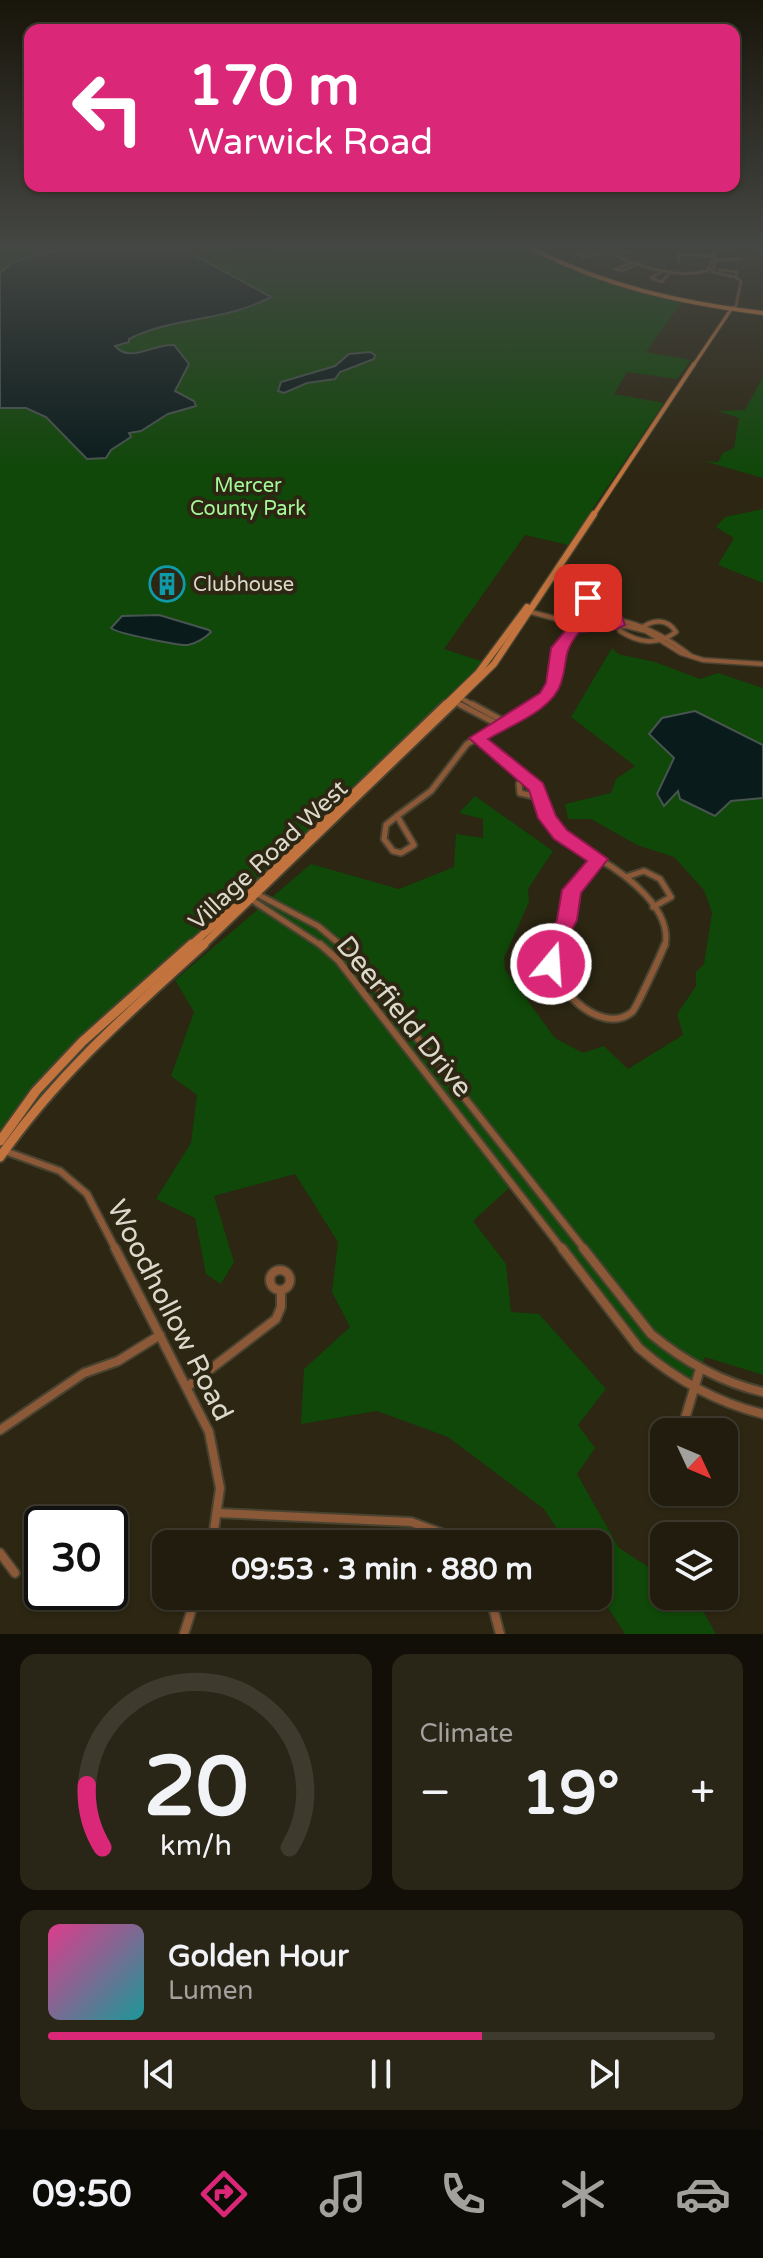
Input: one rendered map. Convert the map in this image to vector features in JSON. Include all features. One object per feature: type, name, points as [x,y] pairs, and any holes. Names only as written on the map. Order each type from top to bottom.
[{"type":"main road","name":"Village Road West","points":[[2,1152],[30,1114],[90,1047],[502,655],[527,611],[722,323]]},
{"type":"main road","name":"Village Road West","points":[[0,1141],[36,1091],[82,1042],[250,898],[260,893],[455,699]]},
{"type":"street","points":[[615,613],[597,613],[583,601],[592,597],[600,599],[615,613],[623,633],[641,642],[664,640],[676,632],[672,625],[656,620],[641,627]]},
{"type":"street","points":[[527,611],[557,619],[575,628],[617,623],[641,627],[691,656],[712,661],[763,664]]},
{"type":"street","points":[[397,816],[414,845],[401,853],[393,851],[384,839],[386,825],[397,816],[431,791],[460,750],[547,696],[554,683],[558,648],[575,628]]},
{"type":"street","points":[[455,699],[502,724]]},
{"type":"street","points":[[477,738],[527,778],[542,798],[548,818],[561,834],[599,859],[626,877],[664,922],[667,938],[662,955],[644,984],[635,1009],[621,1018],[594,1016],[573,998],[553,969],[551,957],[567,920],[572,890],[599,859]]},
{"type":"street","points":[[527,778],[519,784],[520,793],[542,798]]},
{"type":"street","points":[[626,877],[641,871],[660,879],[671,892],[671,897],[653,907]]},
{"type":"street","name":"Deerfield Drive","points":[[260,893],[318,926],[350,953],[636,1319],[670,1350],[700,1369],[737,1386],[763,1392]]},
{"type":"street","name":"Deerfield Drive","points":[[250,898],[309,935],[338,960],[623,1331],[657,1364],[694,1389],[739,1408],[763,1414]]},
{"type":"street","name":"Woodhollow Road","points":[[2,1152],[60,1171],[79,1184],[87,1194],[187,1387],[215,1449],[221,1489],[215,1530]]},
{"type":"street","points":[[187,1387],[276,1319],[281,1307],[281,1291]]},
{"type":"street","points":[[0,1430],[84,1373],[118,1361],[160,1335]]},
{"type":"street","points":[[685,1418],[700,1369]]},
{"type":"street","points":[[219,1513],[411,1522],[433,1530]]},
{"type":"street","points":[[0,1553],[15,1573]]},
{"type":"street","points":[[184,1634],[192,1610]]},
{"type":"street","points":[[494,1610],[500,1634]]},
{"type":"green space","name":"Mercer County Park","points":[[0,323],[667,323],[646,352],[691,360],[677,379],[627,372],[614,394],[664,403],[568,545],[525,535],[444,649],[484,662],[300,839],[82,1038],[0,1133]]},
{"type":"green space","points":[[763,377],[763,478],[704,461],[718,462],[723,453],[734,448],[739,418],[718,411],[745,410]]},
{"type":"green space","points":[[763,509],[763,583],[718,565],[734,538],[716,527],[725,517]]},
{"type":"green space","points":[[612,648],[618,654],[655,662],[700,679],[718,673],[763,688],[763,1375],[705,1357],[693,1388],[634,1345],[510,1187],[473,1221],[506,1264],[511,1312],[539,1314],[606,1389],[578,1425],[595,1448],[577,1474],[609,1530],[558,1530],[544,1509],[448,1437],[377,1411],[301,1424],[304,1369],[350,1327],[332,1292],[338,1242],[295,1174],[214,1196],[234,1262],[221,1284],[206,1274],[195,1218],[156,1199],[191,1143],[197,1095],[171,1076],[194,1012],[175,980],[311,864],[399,889],[454,867],[456,834],[483,838],[483,819],[459,813],[475,796],[553,851],[528,889],[529,902],[504,958],[505,970],[555,1038],[583,1053],[604,1046],[628,1069],[683,1035],[677,1014],[696,986],[696,972],[704,964],[712,913],[704,890],[674,857],[637,845],[591,819],[568,819],[565,804],[611,793],[616,779],[635,766],[571,717]]},
{"type":"green space","points":[[612,1536],[619,1548],[650,1568],[650,1610],[702,1610],[716,1634],[625,1634],[610,1610],[612,1610]]},
{"type":"shaded area","points":[[0,323],[177,323],[146,332],[115,346],[121,351],[135,353],[174,345],[189,364],[175,391],[194,401],[196,406],[168,414],[141,431],[129,433],[131,437],[111,450],[106,458],[87,459],[46,417],[26,408],[0,408]]},
{"type":"shaded area","points":[[370,352],[375,355],[374,359],[340,372],[335,379],[307,383],[284,393],[278,391],[281,382],[335,366],[349,354]]},
{"type":"shaded area","points":[[159,615],[211,632],[188,645],[148,639],[111,628],[122,616]]},
{"type":"shaded area","points":[[695,711],[763,745],[763,798],[731,801],[715,816],[680,799],[678,791],[664,806],[657,794],[674,758],[649,734],[662,718]]},
{"type":"place","name":"Clubhouse","points":[[167,584]]},
{"type":"route","points":[[551,964],[551,951],[567,920],[572,890],[599,859],[561,834],[545,813],[537,787],[477,738],[547,696],[554,683],[558,648],[575,628],[617,625],[612,608],[600,599],[588,598]]}]
